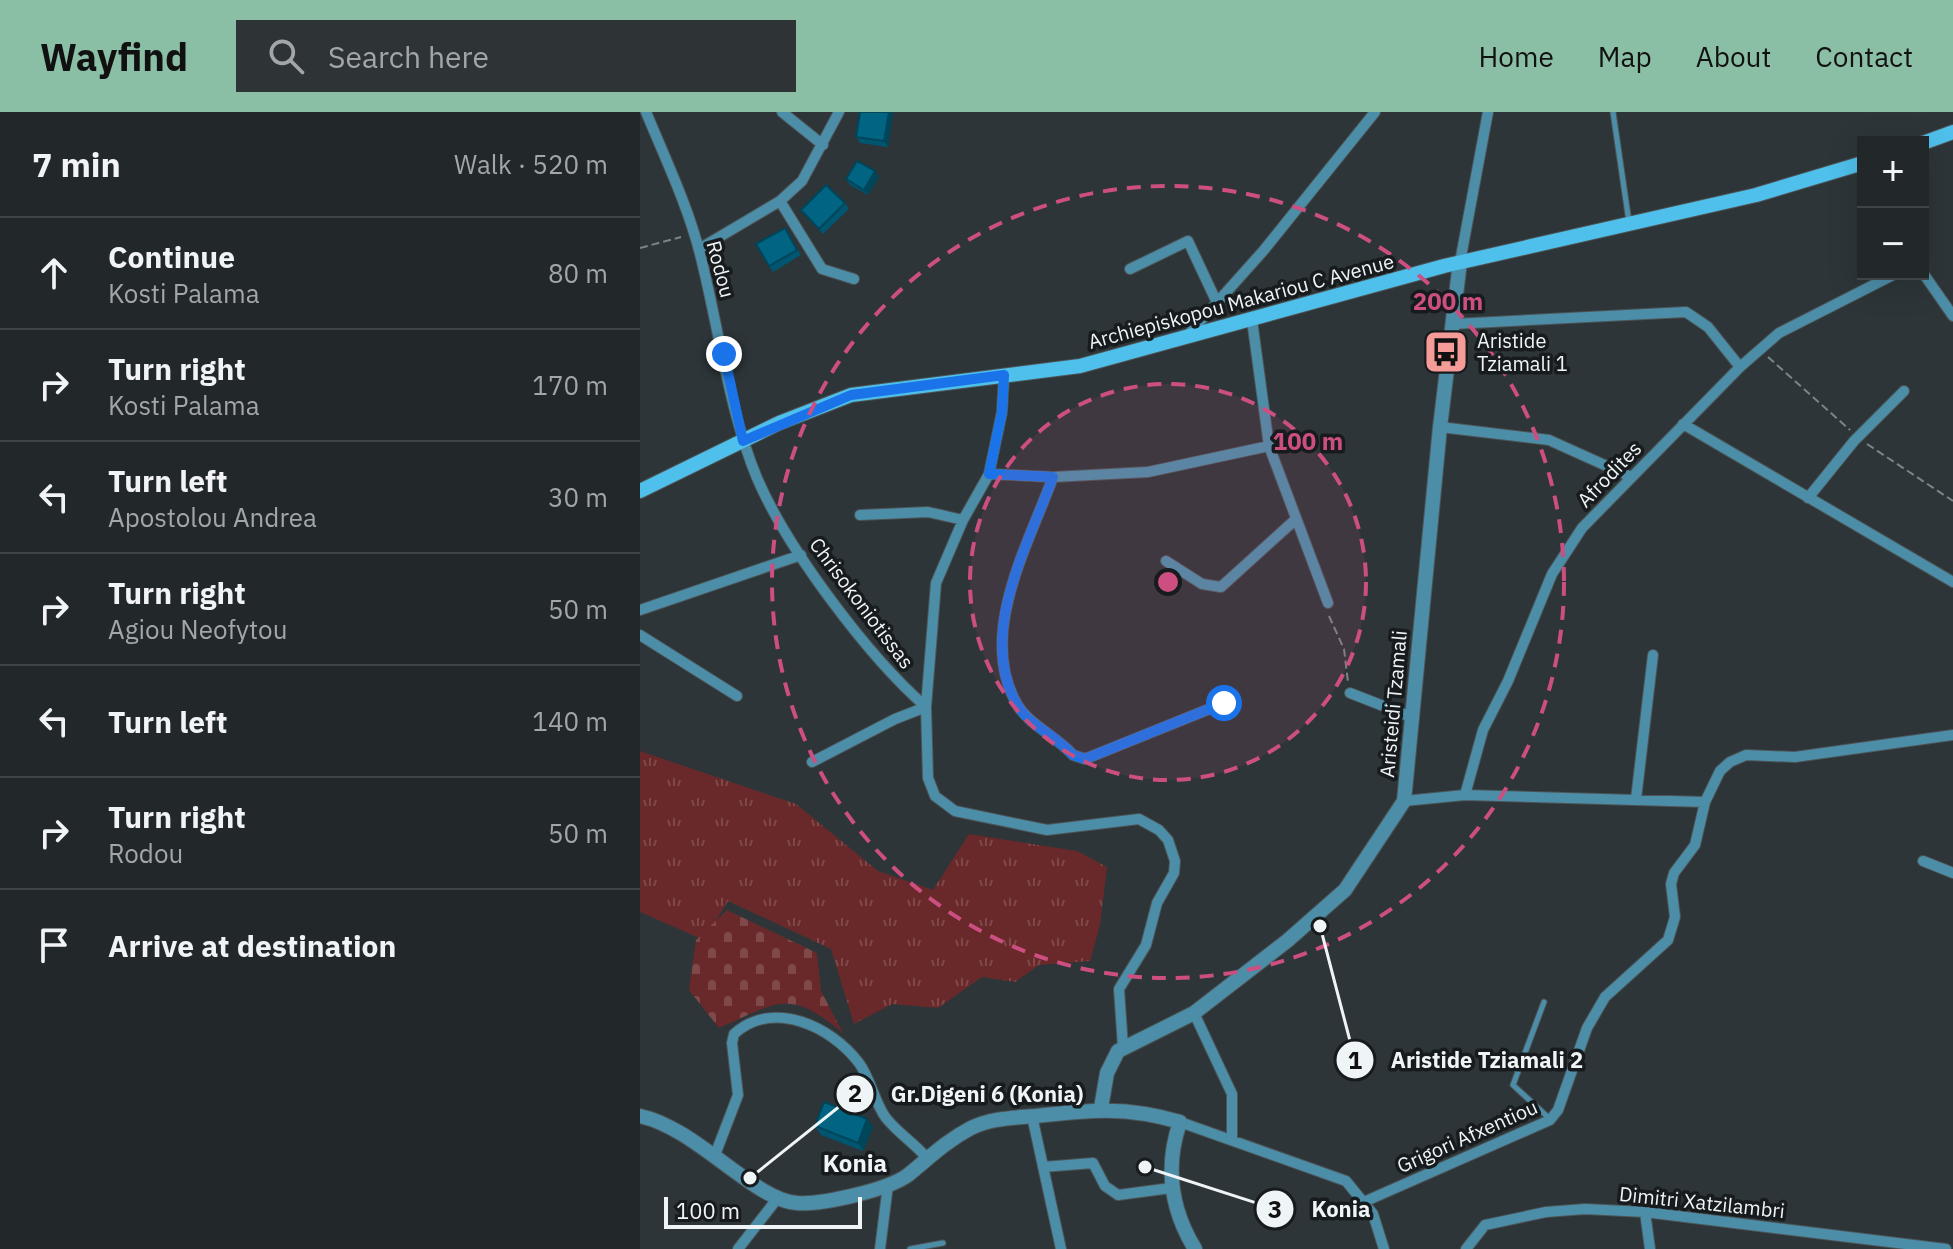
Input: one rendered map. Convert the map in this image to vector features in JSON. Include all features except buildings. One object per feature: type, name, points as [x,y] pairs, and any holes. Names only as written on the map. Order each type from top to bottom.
[{"type":"main road","points":[[1929,141],[1953,132]]},
{"type":"main road","name":"Archiepiskopou Makariou C Avenue","points":[[640,491],[743,441],[851,395],[1080,366],[1460,262],[1756,195],[1857,165]]},
{"type":"street","name":"Rodou","points":[[646,112],[699,249],[743,441]]},
{"type":"street","points":[[782,112],[823,145]]},
{"type":"street","points":[[699,249],[780,201],[802,181],[839,112]]},
{"type":"street","points":[[1184,339],[1218,305],[1375,112]]},
{"type":"street","points":[[1460,262],[1488,112]]},
{"type":"street","points":[[780,201],[822,269],[854,279]]},
{"type":"street","points":[[1130,269],[1188,241],[1218,305]]},
{"type":"street","name":"Aristeidi Tzamali","points":[[1123,1047],[1194,1013],[1287,941],[1345,890],[1404,801],[1440,427],[1460,262]]},
{"type":"street","name":"Afrodites","points":[[1465,795],[1476,748],[1515,667],[1552,574],[1582,528],[1740,367],[1779,333],[1883,280]]},
{"type":"street","points":[[1928,280],[1953,316]]},
{"type":"street","points":[[1453,324],[1686,312],[1708,327],[1740,367]]},
{"type":"street","points":[[1252,320],[1269,446],[1328,603]]},
{"type":"street","points":[[1004,375],[1002,412],[989,474],[963,520],[936,583],[926,707],[928,778],[935,796],[955,811],[1047,830],[1139,819],[1159,830],[1168,840],[1175,861],[1174,873],[1157,903],[1146,945],[1119,989],[1123,1047],[1107,1073],[1101,1108]]},
{"type":"street","points":[[1808,498],[1854,441],[1904,391]]},
{"type":"street","points":[[1683,424],[1951,578]]},
{"type":"street","points":[[1440,427],[1549,440],[1631,477]]},
{"type":"street","name":"Chrisokoniotissas","points":[[743,441],[758,480],[801,555],[890,675],[926,707]]},
{"type":"street","points":[[989,474],[1053,477],[1148,472],[1269,446]]},
{"type":"street","points":[[1053,477],[1001,626],[1002,662],[1023,712],[1059,739],[1073,755],[1085,759],[1224,703]]},
{"type":"street","points":[[860,515],[928,512],[963,520]]},
{"type":"street","points":[[1166,561],[1209,588],[1221,587],[1296,519]]},
{"type":"street","points":[[640,610],[801,555]]},
{"type":"street","points":[[640,635],[737,696]]},
{"type":"street","points":[[1636,799],[1653,655]]},
{"type":"street","points":[[1350,693],[1414,718]]},
{"type":"street","points":[[812,762],[895,719],[926,707]]},
{"type":"street","points":[[1404,801],[1465,795],[1705,802],[1720,771],[1730,762],[1746,755],[1795,757],[1953,735]]},
{"type":"street","name":"Grigori Afxentiou","points":[[1366,1201],[1550,1120],[1563,1100],[1587,1028],[1605,997],[1668,940],[1675,917],[1671,884],[1674,873],[1695,845],[1705,802]]},
{"type":"street","points":[[1923,861],[1953,873]]},
{"type":"street","points":[[1194,1013],[1232,1094],[1232,1139]]},
{"type":"street","points":[[715,1155],[738,1095],[732,1043],[734,1034],[752,1022],[781,1017],[814,1026],[845,1048],[865,1072],[886,1118],[926,1157]]},
{"type":"street","points":[[640,1116],[676,1129],[777,1199],[810,1203],[888,1185],[975,1126],[1007,1118],[1101,1108],[1153,1114],[1334,1174],[1366,1201],[1384,1249]]},
{"type":"street","points":[[1032,1116],[1061,1249]]},
{"type":"street","points":[[1180,1122],[1171,1149],[1171,1188],[1195,1249]]},
{"type":"street","points":[[1043,1167],[1093,1163],[1105,1186],[1118,1195],[1171,1188]]},
{"type":"street","points":[[880,1249],[888,1185]]},
{"type":"street","points":[[738,1249],[777,1199]]},
{"type":"street","name":"Dimitri Xatzilambri","points":[[1466,1249],[1485,1225],[1585,1209],[1645,1212],[1946,1249]]},
{"type":"street","points":[[1645,1212],[1650,1249]]},
{"type":"lane","points":[[1613,112],[1629,222]]},
{"type":"lane","points":[[1544,1002],[1513,1085],[1550,1120]]},
{"type":"lane","points":[[910,1249],[943,1243]]},
{"type":"path","points":[[640,248],[693,234]]},
{"type":"path","points":[[1328,603],[1329,617],[1344,649],[1350,693]]},
{"type":"green space","points":[[640,751],[796,804],[878,871],[933,890],[969,834],[1077,851],[1107,867],[1100,925],[1090,961],[1039,965],[1015,982],[982,977],[938,1008],[892,1004],[854,1024],[831,949],[728,901],[704,940],[640,912]]},
{"type":"green space","points":[[727,910],[817,953],[821,991],[843,1033],[809,1010],[783,1004],[756,1011],[719,1028],[689,990],[696,940]]},
{"type":"place","name":"Aristide Tziamali 1","points":[[1446,352]]},
{"type":"place","name":"Aristide Tziamali 2","points":[[1320,926]]},
{"type":"place","name":"Konia","points":[[1145,1167]]},
{"type":"place","name":"Gr.Digeni 6 (Konia)","points":[[750,1178]]},
{"type":"district","name":"Konia","points":[[855,1163]]},
{"type":"route","points":[[724,354],[743,441],[816,407],[851,395],[880,388],[1004,375],[1002,412],[989,474],[1053,477],[1001,626],[1002,662],[1017,705],[1059,739],[1073,755],[1085,759],[1224,703]]}]
